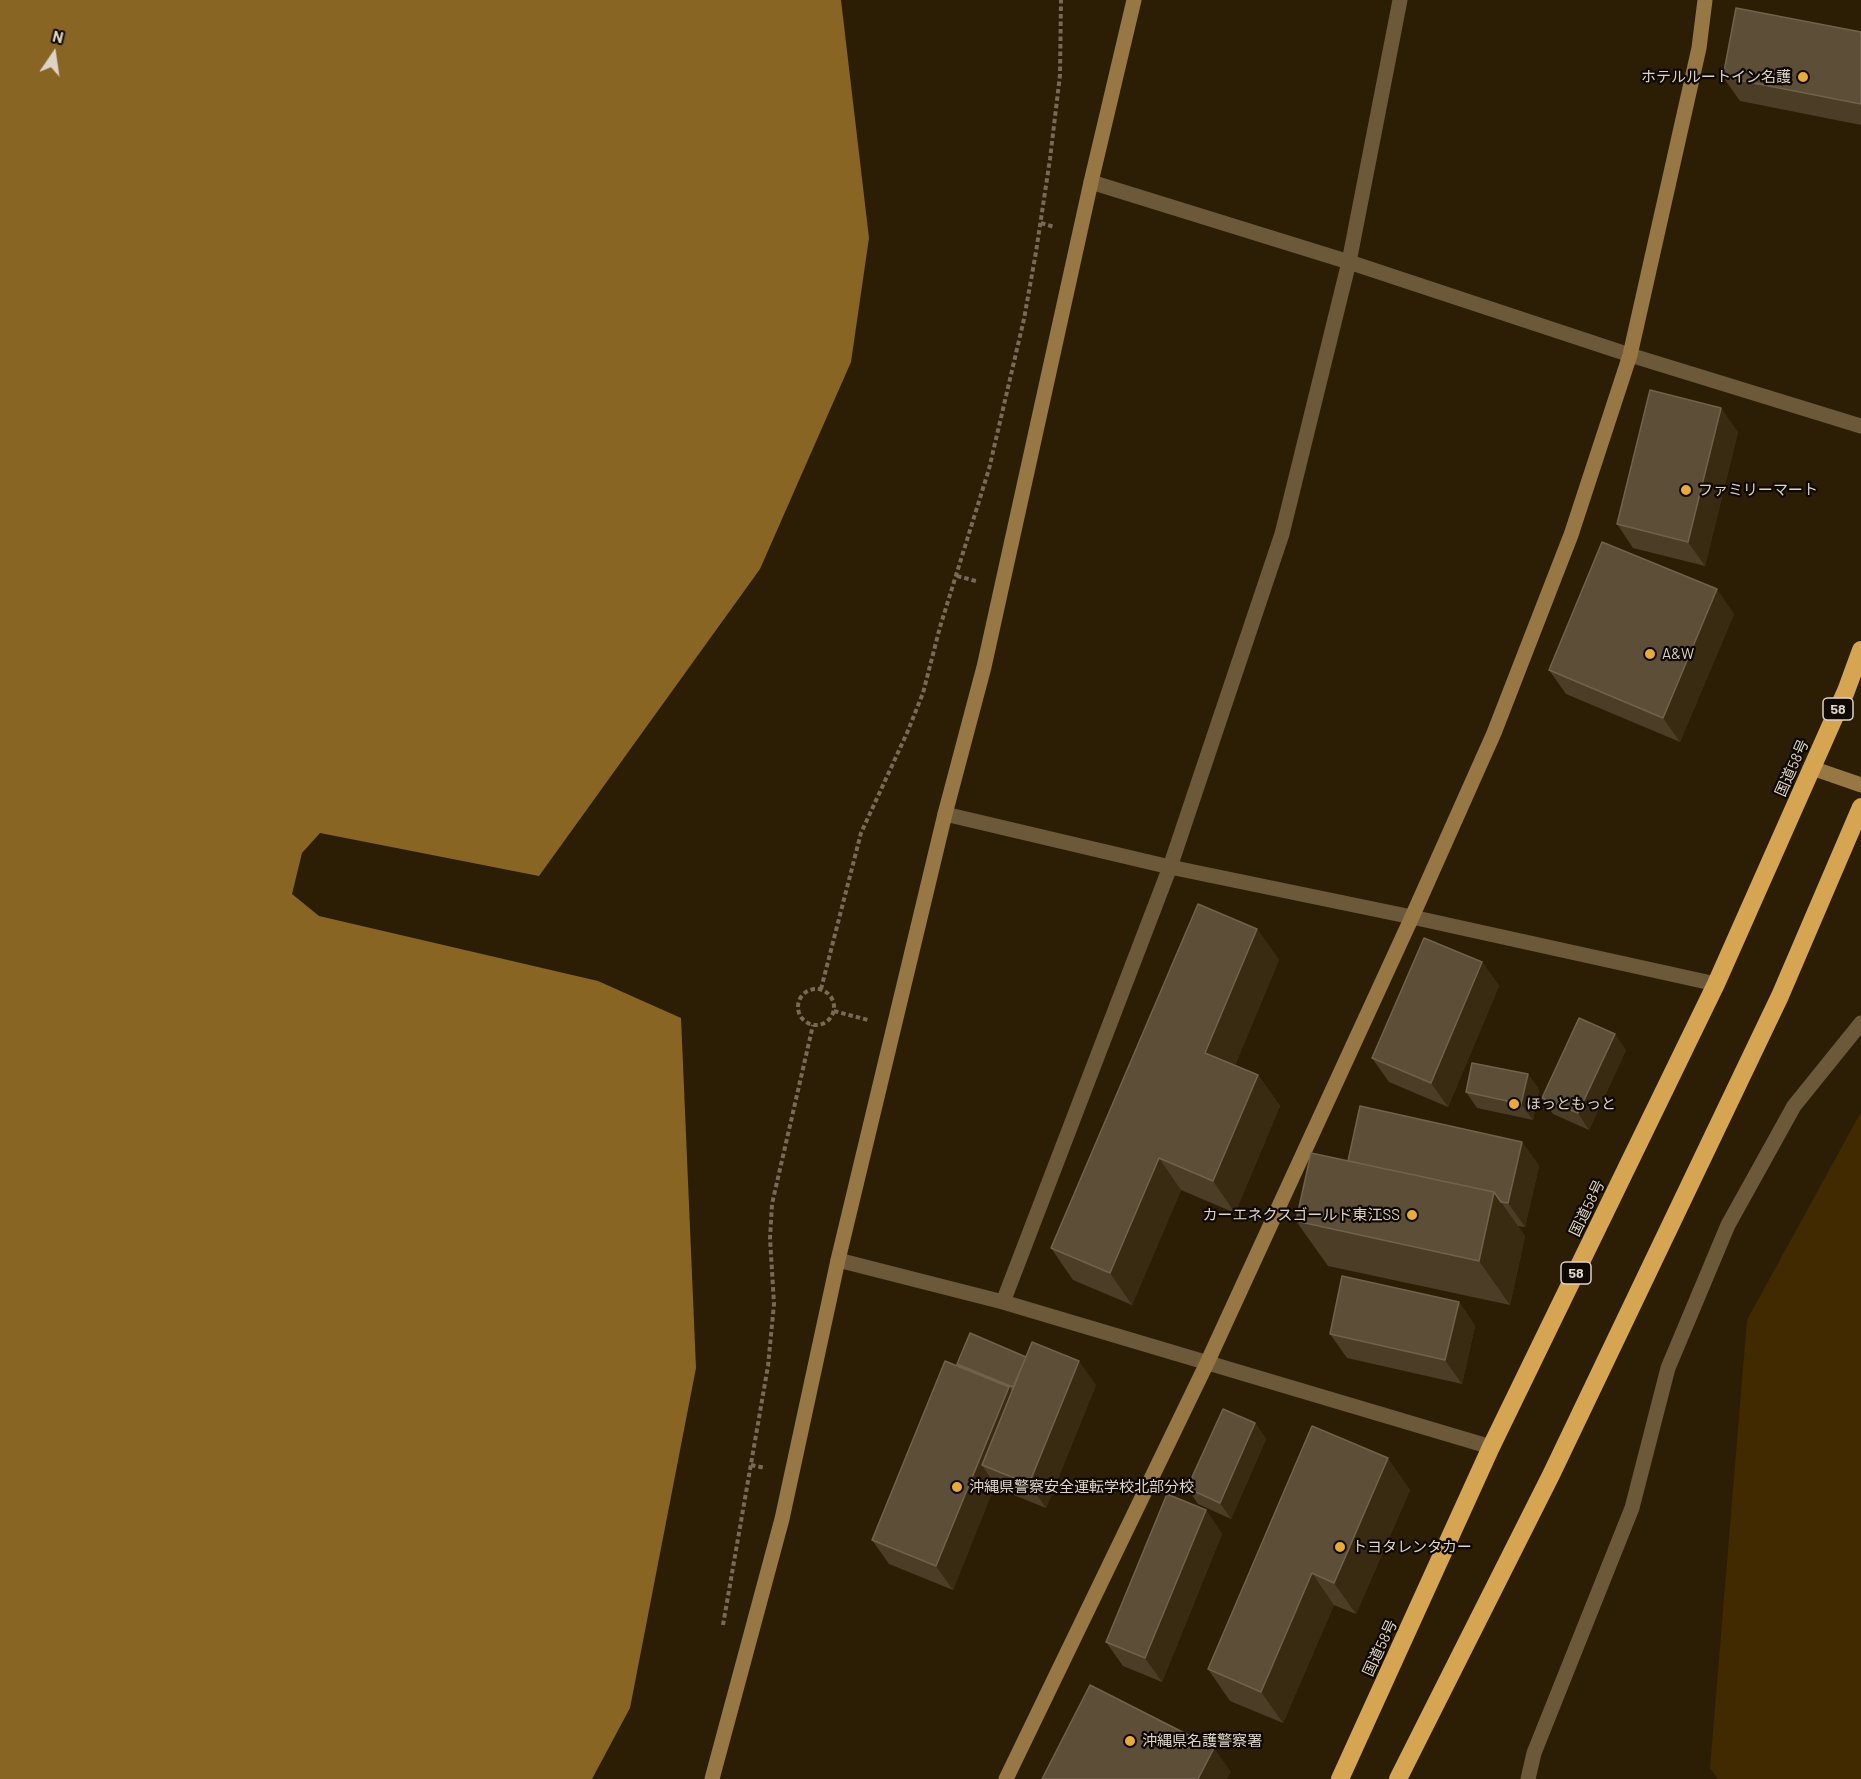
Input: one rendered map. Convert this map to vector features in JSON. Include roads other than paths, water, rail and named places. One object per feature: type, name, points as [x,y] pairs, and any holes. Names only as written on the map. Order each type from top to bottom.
[{"type":"highway","name":"国道58号","points":[[1340,1779],[1491,1447],[1716,984],[1846,691],[1861,650]]},
{"type":"highway","points":[[1398,1779],[1551,1475],[1770,1018],[1861,807]]},
{"type":"street","points":[[715,1778],[782,1519],[838,1260],[945,814],[984,667],[1091,182],[1134,0]]},
{"type":"street","points":[[1003,1302],[1170,867],[1282,534],[1348,262],[1400,0]]},
{"type":"street","points":[[1006,1779],[1207,1363],[1412,917],[1494,732],[1566,546],[1630,355],[1699,48],[1705,0]]},
{"type":"street","points":[[1091,182],[1348,262],[1630,355],[1861,426]]},
{"type":"street","points":[[1812,768],[1861,785]]},
{"type":"street","points":[[945,814],[1170,867],[1412,917],[1716,984]]},
{"type":"street","points":[[1528,1779],[1534,1753],[1632,1509],[1668,1368],[1728,1225],[1794,1106],[1861,1023]]},
{"type":"street","points":[[838,1260],[1003,1302],[1491,1447]]},
{"type":"place","name":"ホテルルートイン名護","points":[[1803,77]]},
{"type":"place","name":"ファミリーマート","points":[[1686,490]]},
{"type":"place","name":"A&W","points":[[1650,654]]},
{"type":"place","name":"ほっともっと","points":[[1514,1104]]},
{"type":"place","name":"カーエネクスゴールド東江SS","points":[[1412,1215]]},
{"type":"place","name":"沖縄県警察安全運転学校北部分校","points":[[957,1487]]},
{"type":"place","name":"トヨタレンタカー","points":[[1340,1547]]},
{"type":"place","name":"沖縄県名護警察署","points":[[1130,1741]]}]
